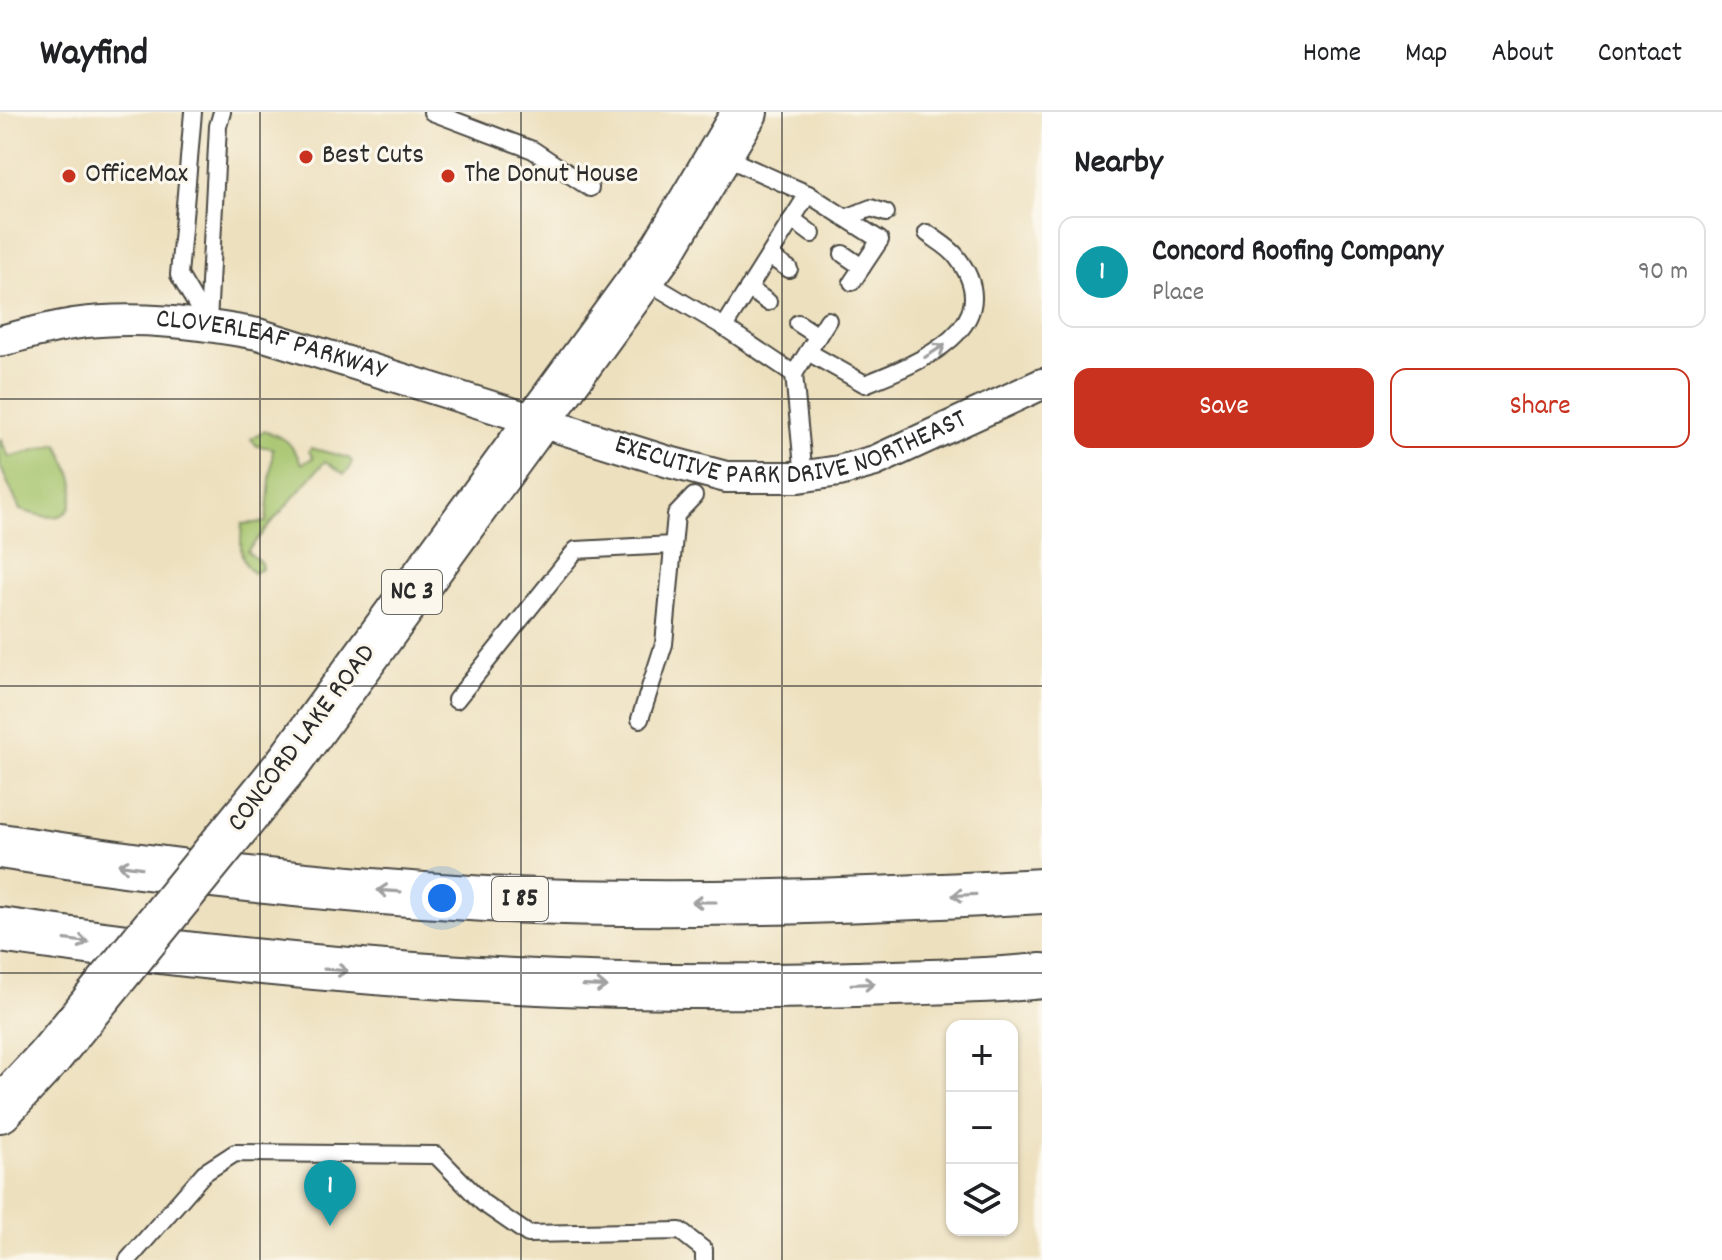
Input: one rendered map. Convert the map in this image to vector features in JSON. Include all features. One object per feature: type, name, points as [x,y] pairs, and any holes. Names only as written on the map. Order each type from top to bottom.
[{"type":"main road","name":"CONCORD LAKE ROAD","points":[[0,1110],[50,1056],[287,765],[663,249],[745,112]]},
{"type":"main road","name":"I 85","points":[[0,846],[135,867],[487,899],[851,901],[1042,891]]},
{"type":"main road","points":[[0,930],[269,965],[600,986],[786,986],[1035,978]]},
{"type":"street","name":"CLOVERLEAF PARKWAY","points":[[0,341],[72,324],[107,321],[208,324],[258,334],[536,420]]},
{"type":"street","name":"EXECUTIVE PARK DRIVE NORTHEAST","points":[[536,420],[726,477],[804,477],[875,461],[1042,384]]},
{"type":"lane","points":[[193,112],[179,275],[208,324]]},
{"type":"lane","points":[[208,324],[218,126],[222,112]]},
{"type":"lane","points":[[432,112],[533,150],[590,188]]},
{"type":"lane","points":[[719,155],[808,194],[880,240],[852,282]]},
{"type":"lane","points":[[724,327],[808,194]]},
{"type":"lane","points":[[846,218],[871,208],[886,213]]},
{"type":"lane","points":[[792,219],[812,234]]},
{"type":"lane","points":[[808,352],[865,384],[909,367],[943,348],[969,317],[973,298],[969,277],[955,255],[927,233]]},
{"type":"lane","points":[[843,254],[862,267]]},
{"type":"lane","points":[[769,256],[789,269]]},
{"type":"lane","points":[[642,278],[794,374]]},
{"type":"lane","points":[[748,288],[768,302]]},
{"type":"lane","points":[[804,477],[794,374],[828,320]]},
{"type":"lane","points":[[798,323],[818,336]]},
{"type":"lane","points":[[640,719],[664,644],[676,515],[694,496]]},
{"type":"lane","points":[[456,700],[576,550],[673,545]]},
{"type":"lane","points":[[128,1260],[204,1173],[235,1153],[436,1155],[483,1203],[528,1234],[680,1231],[704,1250],[704,1260]]},
{"type":"green space","points":[[263,431],[287,442],[302,464],[313,458],[309,451],[311,448],[352,461],[344,474],[325,461],[247,551],[261,563],[262,569],[253,573],[242,556],[242,524],[266,522],[273,448],[257,446],[251,439]]},
{"type":"green space","points":[[0,438],[9,457],[58,444],[74,485],[70,507],[65,513],[52,517],[20,510],[0,466]]},
{"type":"place","name":"Best Cuts","points":[[306,157]]},
{"type":"place","name":"OfficeMax","points":[[69,176]]},
{"type":"place","name":"The Donut House","points":[[448,176]]},
{"type":"place","name":"Concord Roofing Company","points":[[330,1226]]}]
